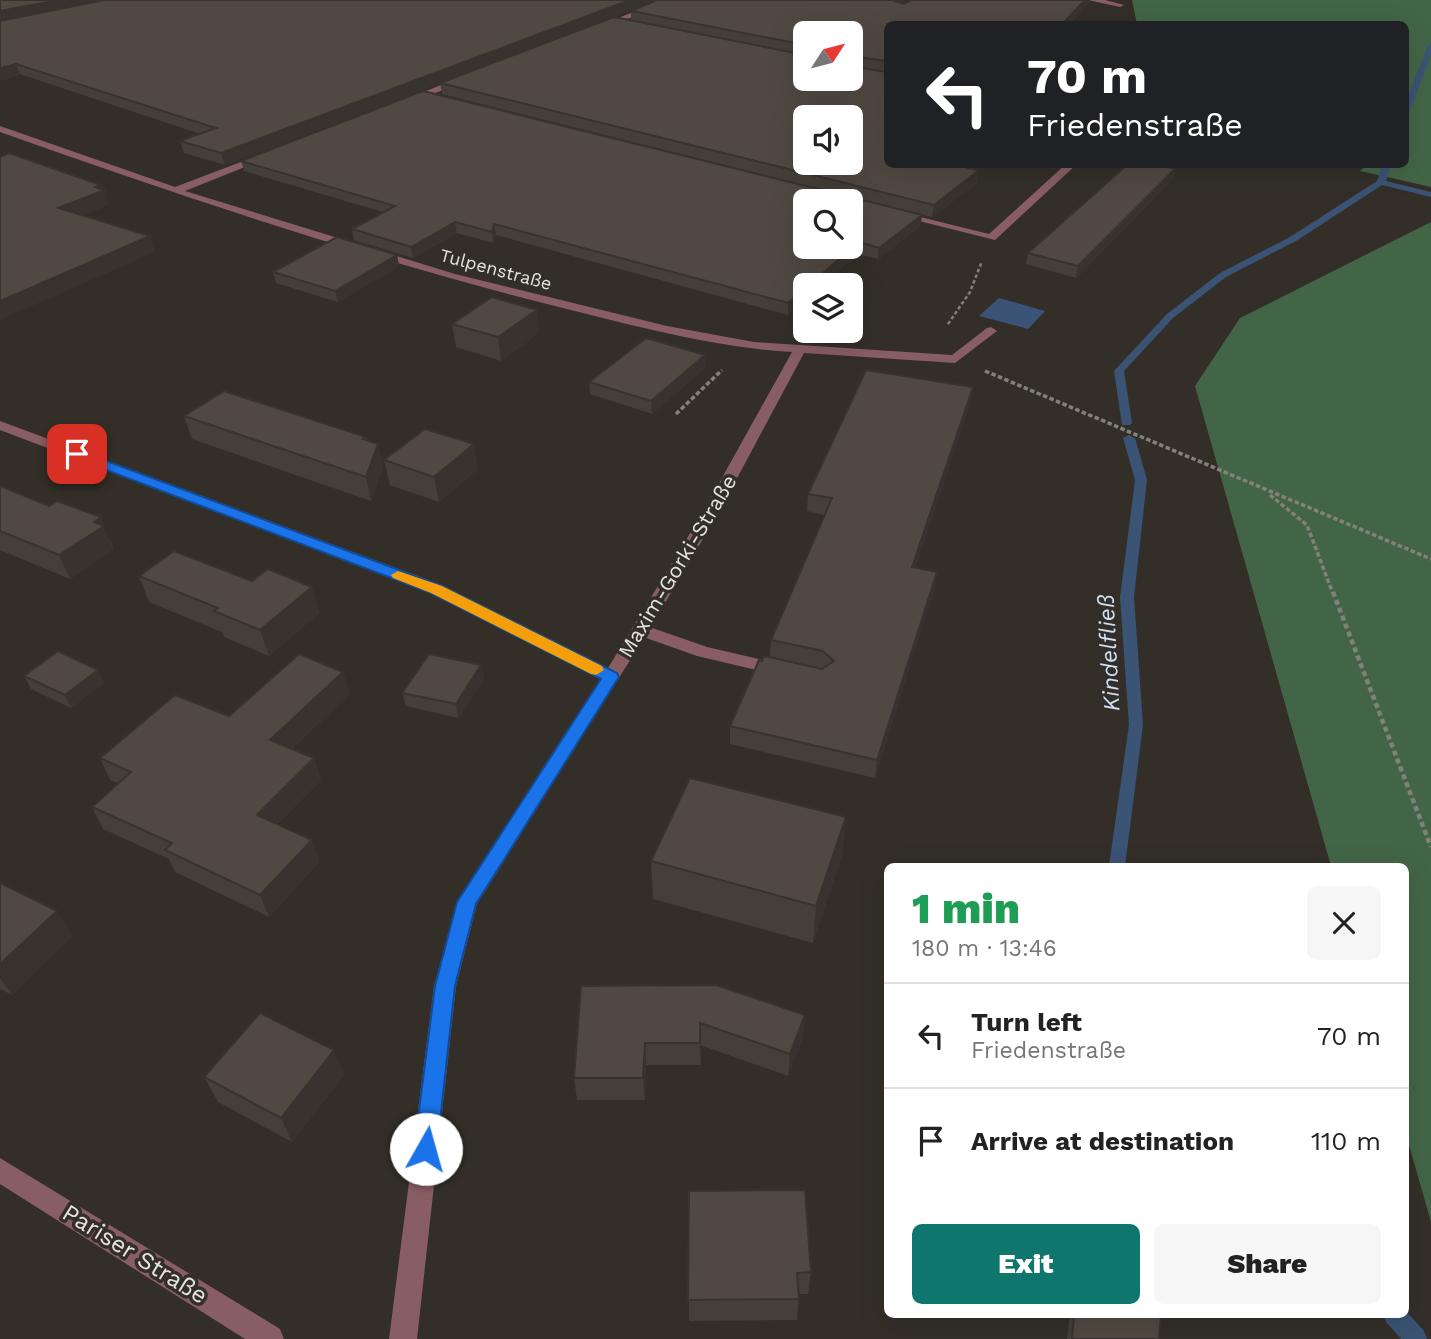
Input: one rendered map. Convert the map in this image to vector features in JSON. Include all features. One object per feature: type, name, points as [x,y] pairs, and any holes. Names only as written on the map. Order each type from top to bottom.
[{"type":"street","points":[[587,32],[671,0]]},
{"type":"street","points":[[1092,0],[1120,5]]},
{"type":"street","points":[[612,22],[625,25]]},
{"type":"street","points":[[396,105],[473,75]]},
{"type":"street","points":[[422,95],[449,101]]},
{"type":"street","name":"Tulpenstraße","points":[[0,128],[175,191],[451,276],[667,330],[748,345],[955,359]]},
{"type":"street","points":[[0,141],[17,135]]},
{"type":"street","points":[[175,191],[266,155]]},
{"type":"street","points":[[889,212],[991,238],[1068,168]]},
{"type":"street","points":[[955,359],[991,331]]},
{"type":"street","name":"Maxim-Gorki-Straße","points":[[403,1339],[445,986],[467,902],[641,630],[711,512],[800,349]]},
{"type":"street","points":[[0,425],[436,589],[611,677]]},
{"type":"street","points":[[641,630],[703,652],[794,672]]},
{"type":"street","name":"Pariser Straße","points":[[0,1170],[270,1339]]},
{"type":"path","points":[[924,357],[970,292],[991,238]]},
{"type":"path","points":[[676,414],[748,345]]},
{"type":"path","points":[[955,359],[1110,421],[1264,490],[1431,559]]},
{"type":"path","points":[[1264,490],[1307,525],[1431,847]]},
{"type":"green space","points":[[1132,0],[1431,0],[1431,187],[1360,171],[1364,168],[1409,168],[1409,21],[1136,21]]},
{"type":"green space","points":[[1431,222],[1431,1222],[1409,1145],[1409,863],[1330,863],[1195,386],[1240,318]]},
{"type":"water","points":[[999,298],[1045,311],[1028,329],[979,316]]},
{"type":"building","points":[[0,0],[59,0],[0,11]]},
{"type":"building","points":[[104,0],[630,0],[221,153],[180,141],[216,128],[16,64],[0,68],[0,21]]},
{"type":"building","points":[[657,0],[894,0],[904,4],[911,0],[1085,0],[1065,21],[884,21],[884,61],[863,58],[863,21],[793,21],[793,43],[631,11]]},
{"type":"building","points":[[614,17],[793,53],[793,91],[863,91],[863,68],[884,72],[884,168],[979,170],[934,205],[813,175],[863,175],[863,105],[793,105],[793,170],[440,83]]},
{"type":"building","points":[[423,91],[818,189],[793,189],[793,259],[839,259],[823,273],[793,273],[793,299],[788,303],[494,224],[492,232],[455,222],[411,247],[352,229],[395,206],[241,161]]},
{"type":"building","points":[[9,153],[101,185],[95,187],[105,190],[58,208],[150,236],[0,301],[0,157]]},
{"type":"building","points":[[1124,168],[1175,169],[1078,266],[1028,253]]},
{"type":"building","points":[[863,200],[922,215],[879,248],[863,243]]},
{"type":"building","points":[[337,237],[397,255],[335,291],[273,272]]},
{"type":"building","points":[[492,297],[537,310],[498,337],[452,324]]},
{"type":"building","points":[[646,338],[705,355],[651,401],[589,382]]},
{"type":"building","points":[[866,370],[973,387],[912,567],[937,572],[877,760],[730,726],[759,660],[762,661],[764,656],[822,669],[834,661],[823,651],[771,640],[832,498],[808,494]]},
{"type":"building","points":[[224,391],[366,437],[363,439],[378,444],[366,477],[184,416]]},
{"type":"building","points":[[425,429],[474,444],[434,477],[384,460]]},
{"type":"building","points":[[0,486],[49,506],[57,501],[101,517],[94,522],[104,526],[59,555],[0,531]]},
{"type":"building","points":[[174,551],[252,581],[268,569],[312,587],[260,630],[214,611],[218,608],[139,576]]},
{"type":"building","points":[[58,651],[98,670],[65,695],[24,676]]},
{"type":"building","points":[[299,654],[343,672],[270,740],[314,758],[257,815],[312,840],[260,895],[165,850],[172,843],[92,807],[131,772],[100,758],[175,695],[229,716]]},
{"type":"building","points":[[429,654],[481,665],[456,704],[402,693]]},
{"type":"building","points":[[690,778],[846,817],[816,906],[651,861]]},
{"type":"building","points":[[0,883],[57,911],[0,964]]},
{"type":"building","points":[[716,985],[805,1015],[790,1054],[700,1023],[700,1043],[645,1043],[643,1078],[574,1078],[581,986]]},
{"type":"building","points":[[260,1013],[334,1050],[281,1118],[204,1077]]},
{"type":"building","points":[[805,1190],[811,1272],[797,1273],[799,1299],[688,1300],[689,1191]]},
{"type":"building","points":[[1074,1318],[1161,1318],[1159,1339],[1072,1339]]},
{"type":"waterway","name":"Kindelfließ","points":[[1409,103],[1431,45]]},
{"type":"waterway","name":"Kindelfließ","points":[[1381,182],[1386,168]]},
{"type":"waterway","name":"Kindelfließ","points":[[1126,423],[1119,371],[1170,316],[1223,275],[1293,239],[1381,182]]},
{"type":"waterway","points":[[1381,182],[1431,195]]},
{"type":"waterway","name":"Kindelfließ","points":[[1117,863],[1136,725],[1127,597],[1141,480],[1129,438]]},
{"type":"waterway","name":"Kindelfließ","points":[[1398,1318],[1416,1339]]},
{"type":"slow traffic","points":[[398,575],[436,589],[596,670]]},
{"type":"route","points":[[77,454],[436,589],[611,677],[467,902],[445,986],[426,1149]]}]
